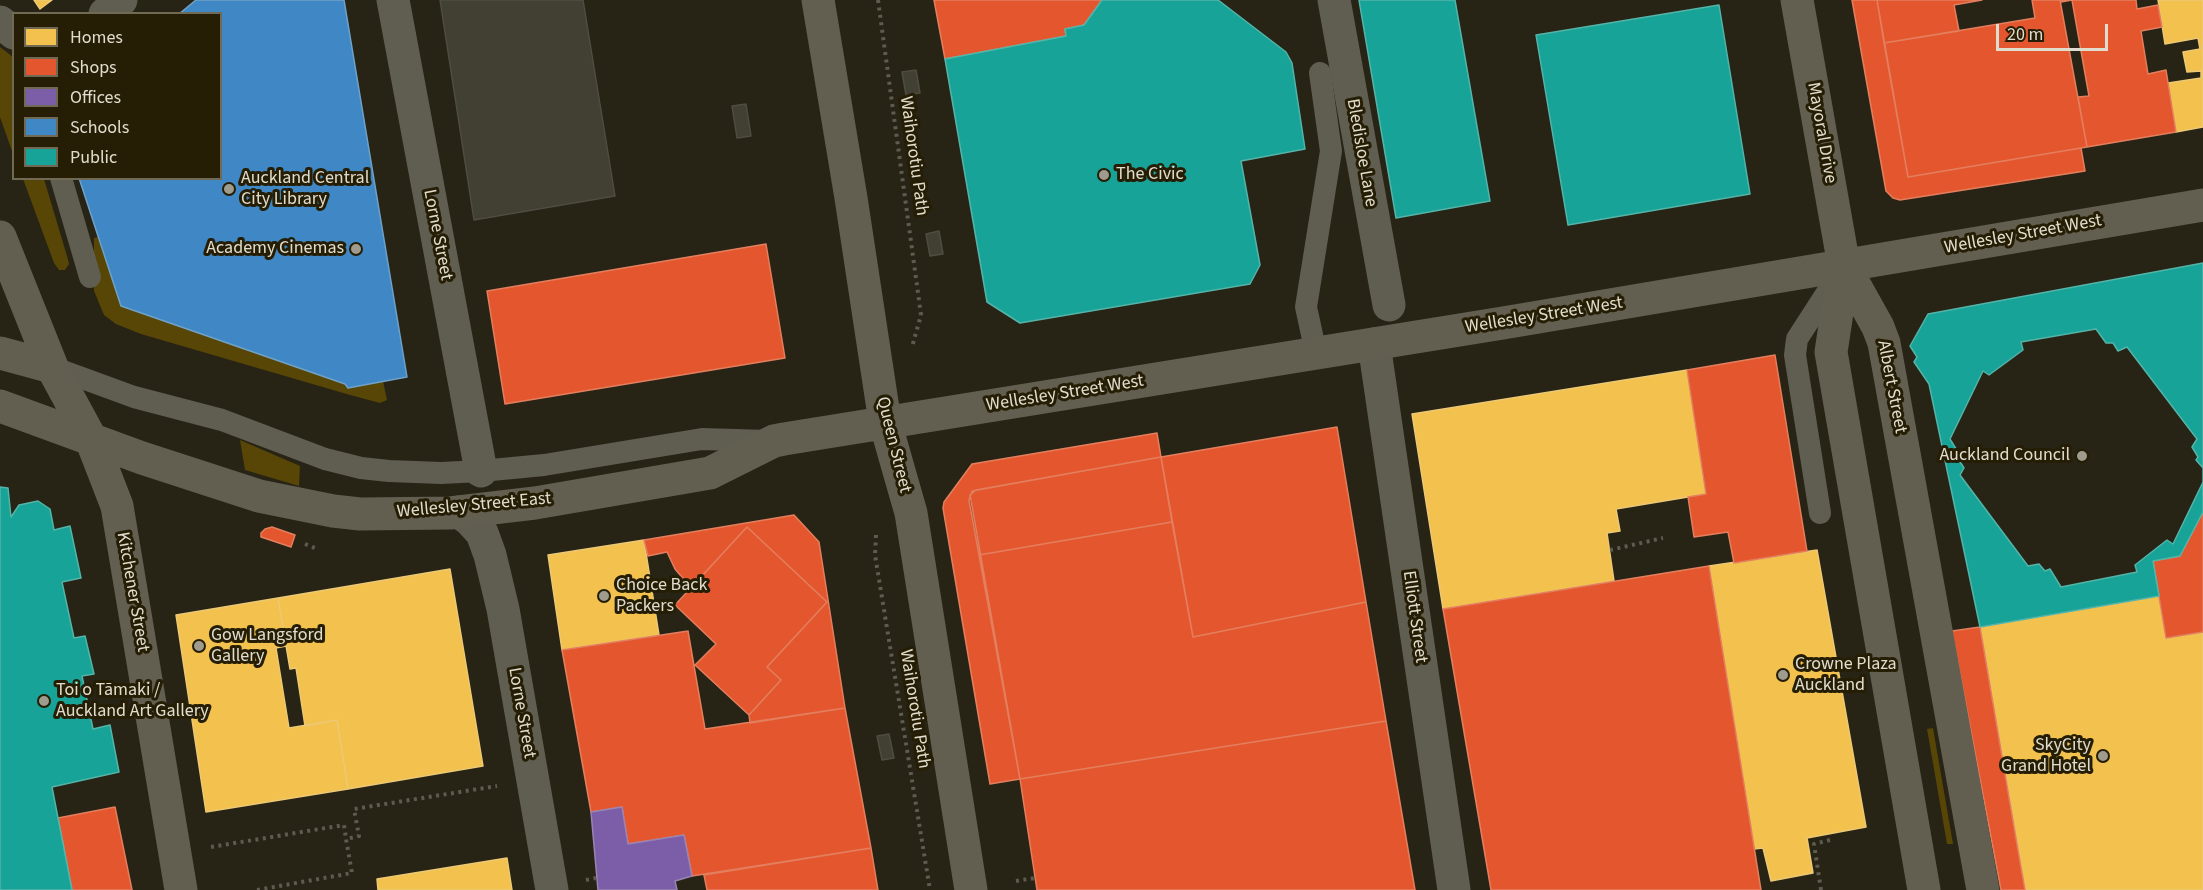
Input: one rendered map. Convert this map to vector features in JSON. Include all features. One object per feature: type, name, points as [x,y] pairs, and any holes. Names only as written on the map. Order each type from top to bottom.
[{"type":"main road","name":"Queen Street","points":[[818,0],[885,422],[911,513],[970,890]]},
{"type":"main road","name":"Mayoral Drive","points":[[1797,0],[1844,266]]},
{"type":"main road","name":"Wellesley Street West","points":[[885,422],[1374,344],[2203,205]]},
{"type":"main road","points":[[0,237],[52,367]]},
{"type":"main road","points":[[1844,266],[1832,352],[1924,890]]},
{"type":"main road","name":"Albert Street","points":[[1844,266],[1878,327],[1884,343],[1983,890]]},
{"type":"main road","name":"Wellesley Street East","points":[[0,353],[52,367]]},
{"type":"main road","name":"Kitchener Street","points":[[52,367],[91,439],[117,506],[181,890]]},
{"type":"main road","name":"Wellesley Street East","points":[[0,406],[259,496],[360,514],[459,512],[535,503],[710,473],[774,441],[885,422]]},
{"type":"street","points":[[107,12],[121,0]]},
{"type":"street","name":"Lorne Street","points":[[393,0],[481,471]]},
{"type":"street","name":"Bledisloe Lane","points":[[1334,0],[1389,305]]},
{"type":"street","points":[[0,22],[12,31]]},
{"type":"street","name":"Elliott Street","points":[[1374,344],[1454,890]]},
{"type":"street","name":"Lorne Street","points":[[459,512],[482,533],[490,555],[503,609],[552,890]]},
{"type":"lane","points":[[1316,353],[1306,307],[1341,161],[1331,151],[1320,73]]},
{"type":"lane","points":[[62,180],[90,277]]},
{"type":"lane","points":[[1820,513],[1796,355],[1797,339],[1844,266]]},
{"type":"lane","name":"Wellesley Street East","points":[[52,367],[134,397],[222,420],[325,459],[361,468],[416,472],[481,471],[544,465],[702,439],[774,441]]},
{"type":"path","name":"Waihorotiu Path","points":[[878,0],[921,315]]},
{"type":"path","name":"Waihorotiu Path","points":[[876,532],[875,555],[930,890]]},
{"type":"path","points":[[1610,550],[1663,538]]},
{"type":"path","points":[[346,839],[359,837],[354,809],[504,785]]},
{"type":"path","points":[[211,847],[344,825],[352,873],[257,890]]},
{"type":"path","points":[[1821,890],[1814,844],[1830,840]]},
{"type":"path","points":[[586,880],[596,878]]},
{"type":"path","points":[[1016,881],[1035,878]]},
{"type":"shaded area","points":[[0,47],[12,56],[12,151],[0,117]]},
{"type":"shaded area","points":[[23,180],[44,180],[69,264],[65,270],[59,270],[54,263]]},
{"type":"shaded area","points":[[98,237],[121,306],[345,384],[348,388],[383,381],[387,400],[380,403],[350,395],[141,334],[116,324],[104,315],[94,291],[94,238]]},
{"type":"shaded area","points":[[240,440],[300,466],[299,486],[245,470]]},
{"type":"shaded area","points":[[1933,728],[1953,844],[1947,844],[1927,729]]},
{"type":"building: Homes","points":[[34,0],[52,0],[40,9]]},
{"type":"building: Homes","points":[[2158,0],[2203,0],[2203,127],[2176,132],[2168,83],[2201,78],[2201,71],[2187,72],[2183,52],[2200,49],[2198,38],[2165,44]]},
{"type":"building: Homes","points":[[1687,370],[1706,494],[1616,509],[1620,531],[1607,533],[1614,581],[1443,609],[1412,414]]},
{"type":"building: Homes","name":"Choice Back Packers","points":[[644,540],[659,635],[562,650],[548,555]]},
{"type":"building: Homes","name":"Crowne Plaza Auckland","points":[[1817,550],[1866,827],[1807,838],[1813,873],[1771,881],[1763,848],[1754,849],[1709,566]]},
{"type":"building: Homes","points":[[450,569],[483,766],[348,789],[337,720],[305,726],[296,668],[290,669],[278,598]]},
{"type":"building: Homes","name":"SkyCity Grand Hotel","points":[[2159,596],[2166,638],[2203,632],[2203,890],[2025,890],[1980,627]]},
{"type":"building: Homes","points":[[278,598],[286,646],[276,648],[289,728],[337,720],[348,789],[206,812],[176,615]]},
{"type":"building: Homes","points":[[507,858],[512,890],[378,890],[377,879]]},
{"type":"building: Shops","points":[[934,0],[1102,0],[1084,25],[1065,29],[1066,36],[945,59]]},
{"type":"building: Shops","points":[[1852,0],[1877,0],[1908,177],[2081,148],[2085,171],[1900,200],[1893,198],[1886,191]]},
{"type":"building: Shops","points":[[1877,0],[1982,0],[1954,5],[1959,31],[1884,43]]},
{"type":"building: Shops","points":[[2032,0],[2060,0],[2087,147],[1908,177],[1884,43],[2035,18]]},
{"type":"building: Shops","points":[[2072,0],[2136,0],[2137,9],[2158,5],[2162,27],[2141,31],[2148,74],[2166,70],[2176,132],[2087,147],[2078,97],[2089,96]]},
{"type":"building: Shops","points":[[766,244],[785,358],[505,404],[487,291]]},
{"type":"building: Shops","points":[[1775,355],[1807,551],[1734,563],[1728,532],[1694,537],[1688,497],[1706,494],[1687,370]]},
{"type":"building: Shops","points":[[1337,427],[1366,602],[1193,637],[1161,457]]},
{"type":"building: Shops","points":[[1157,433],[1161,457],[976,490],[970,495],[1020,779],[990,784],[943,508],[944,502],[972,464]]},
{"type":"building: Shops","points":[[1161,457],[1172,522],[979,555],[969,500],[972,491]]},
{"type":"building: Shops","points":[[2203,512],[2203,632],[2166,638],[2153,561],[2180,556]]},
{"type":"building: Shops","points":[[794,515],[819,542],[845,708],[750,723],[749,715],[781,680],[767,667],[827,602],[747,527],[691,588],[675,569],[667,552],[648,556],[644,540]]},
{"type":"building: Shops","points":[[1172,522],[1193,637],[1366,602],[1386,721],[1020,779],[979,555]]},
{"type":"building: Shops","points":[[272,527],[295,535],[291,547],[261,537],[265,529]]},
{"type":"building: Shops","points":[[747,527],[827,602],[767,667],[781,680],[749,715],[695,665],[716,644],[675,605]]},
{"type":"building: Shops","points":[[1709,566],[1761,890],[1491,890],[1443,609]]},
{"type":"building: Shops","points":[[1980,627],[2025,890],[2001,890],[1952,631]]},
{"type":"building: Shops","points":[[688,631],[705,729],[845,708],[871,848],[692,876],[684,835],[628,844],[622,807],[591,812],[562,650]]},
{"type":"building: Shops","points":[[1386,721],[1415,890],[1037,890],[1020,779]]},
{"type":"building: Shops","points":[[115,807],[132,890],[72,890],[58,818]]},
{"type":"building: Shops","points":[[871,848],[878,890],[707,890],[704,875]]},
{"type":"building: Offices","points":[[622,807],[628,844],[684,835],[692,876],[675,881],[677,890],[598,890],[591,812]]},
{"type":"building: Schools","name":"Auckland Central City Library","points":[[196,0],[344,0],[407,377],[348,388],[345,384],[121,306],[80,180],[222,180],[222,12],[181,12]]},
{"type":"building: Public","name":"The Civic","points":[[1102,0],[1218,0],[1286,52],[1292,63],[1305,149],[1241,161],[1260,265],[1250,284],[1020,323],[987,302],[945,59],[1066,36],[1065,29],[1084,25]]},
{"type":"building: Public","points":[[1359,0],[1455,0],[1490,201],[1396,218]]},
{"type":"building: Public","points":[[1719,5],[1750,194],[1568,225],[1536,35]]},
{"type":"building: Public","points":[[2203,263],[2203,512],[2180,556],[2153,561],[2159,596],[1980,627],[1929,384],[1914,362],[1917,357],[1910,346],[1928,314]]},
{"type":"building: Public","points":[[2096,329],[2106,343],[2113,343],[2118,351],[2127,347],[2197,439],[2192,447],[2198,457],[2196,460],[2203,468],[2203,482],[2173,544],[2167,540],[2135,565],[2137,572],[2061,587],[2050,569],[2045,571],[2039,564],[2028,566],[1960,475],[1964,468],[1959,460],[1961,457],[1950,439],[1983,371],[1989,375],[2023,350],[2021,342]]},
{"type":"building: Public","name":"Toi o Tāmaki / Auckland Art Gallery","points":[[0,487],[8,488],[11,517],[19,505],[38,501],[50,509],[54,530],[70,526],[81,578],[62,582],[74,638],[85,636],[94,674],[82,676],[93,729],[110,725],[119,772],[52,787],[72,890],[0,890]]},
{"type":"building: Other","points":[[440,0],[583,0],[615,196],[474,220]]},
{"type":"building: Other","points":[[916,70],[920,93],[906,95],[902,72]]},
{"type":"building: Other","points":[[746,104],[751,136],[737,138],[732,106]]},
{"type":"building: Other","points":[[939,231],[943,254],[930,256],[926,234]]},
{"type":"building: Other","points":[[889,734],[894,758],[882,760],[877,736]]},
{"type":"place","name":"The Civic","points":[[1104,175]]},
{"type":"place","name":"Auckland Central City Library","points":[[229,189]]},
{"type":"place","name":"Academy Cinemas","points":[[356,249]]},
{"type":"place","name":"Auckland Council","points":[[2082,456]]},
{"type":"place","name":"Choice Back Packers","points":[[604,596]]},
{"type":"place","name":"Gow Langsford Gallery","points":[[199,646]]},
{"type":"place","name":"Crowne Plaza Auckland","points":[[1783,675]]},
{"type":"place","name":"Toi o Tāmaki / Auckland Art Gallery","points":[[44,701]]},
{"type":"place","name":"SkyCity Grand Hotel","points":[[2103,756]]}]
